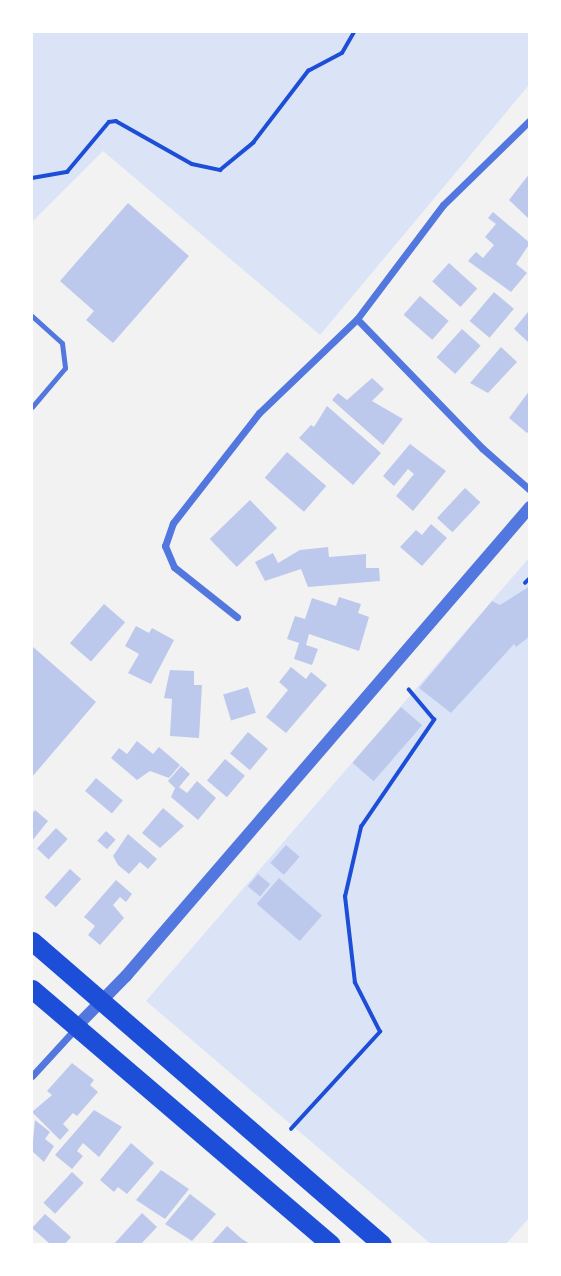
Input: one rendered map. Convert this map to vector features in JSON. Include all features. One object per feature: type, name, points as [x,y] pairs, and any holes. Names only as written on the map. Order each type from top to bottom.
[{"type":"highway","points":[[32,941],[382,1244]]},
{"type":"highway","points":[[32,989],[331,1244]]},
{"type":"street","points":[[237,617],[174,567],[165,546],[173,523],[259,413],[357,319],[443,205],[530,120]]},
{"type":"street","points":[[357,319],[482,448],[530,490]]},
{"type":"street","points":[[32,1076],[101,1002],[530,507]]},
{"type":"lane","points":[[32,316],[62,343],[65,368],[32,407]]},
{"type":"path","points":[[32,178],[67,172],[102,129],[116,121],[192,164],[220,170],[253,143],[309,71],[342,53],[354,32]]},
{"type":"path","points":[[526,583],[530,578]]},
{"type":"path","points":[[291,1129],[380,1032],[355,983],[345,897],[361,827],[434,720],[409,690]]},
{"type":"shaded area","points":[[32,32],[529,32],[529,85],[320,335],[103,151],[32,222]]},
{"type":"shaded area","points":[[529,558],[530,1217],[506,1244],[431,1244],[146,1001]]},
{"type":"building","points":[[530,173],[530,217],[528,218],[509,200]]},
{"type":"building","points":[[128,203],[189,256],[113,343],[86,320],[94,311],[60,281]]},
{"type":"building","points":[[493,212],[530,243],[516,264],[527,273],[511,292],[468,261],[476,252],[483,258],[494,245],[485,237],[496,224],[488,218]]},
{"type":"building","points":[[449,263],[477,288],[461,307],[432,282]]},
{"type":"building","points":[[494,292],[514,309],[489,338],[470,321]]},
{"type":"building","points":[[420,296],[449,321],[432,340],[404,315]]},
{"type":"building","points":[[528,312],[530,313],[528,342],[514,329]]},
{"type":"building","points":[[462,329],[481,346],[455,374],[437,357]]},
{"type":"building","points":[[501,347],[517,362],[488,393],[470,383]]},
{"type":"building","points":[[372,378],[384,389],[372,401],[403,419],[383,445],[332,400],[338,393],[347,400]]},
{"type":"building","points":[[530,390],[530,430],[527,433],[509,418]]},
{"type":"building","points":[[327,406],[381,453],[353,485],[299,438],[311,425],[314,427]]},
{"type":"building","points":[[410,444],[446,471],[413,511],[396,496],[414,474],[408,469],[394,486],[383,476]]},
{"type":"building","points":[[287,452],[326,486],[304,512],[265,478]]},
{"type":"building","points":[[465,488],[480,502],[452,532],[437,518]]},
{"type":"building","points":[[250,500],[277,528],[237,567],[210,539]]},
{"type":"building","points":[[431,524],[447,538],[422,566],[400,547],[416,530],[422,535]]},
{"type":"building","points":[[328,547],[329,557],[366,554],[366,568],[379,568],[380,581],[308,587],[301,569],[265,581],[255,562],[273,553],[278,563],[300,550]]},
{"type":"building","points":[[530,586],[530,636],[516,647],[514,644],[451,713],[419,688],[492,601],[500,605]]},
{"type":"building","points":[[339,597],[361,604],[358,613],[369,617],[359,651],[309,634],[306,645],[318,649],[312,665],[294,659],[299,643],[287,639],[295,616],[305,619],[312,598],[336,606]]},
{"type":"building","points":[[104,604],[125,622],[91,662],[70,643]]},
{"type":"building","points":[[136,626],[149,633],[152,628],[174,640],[151,684],[128,673],[139,654],[125,646]]},
{"type":"building","points":[[32,646],[96,702],[32,777]]},
{"type":"building","points":[[291,667],[306,679],[311,672],[327,685],[286,733],[266,717],[288,690],[279,682]]},
{"type":"building","points":[[170,670],[194,671],[194,685],[202,685],[199,738],[170,736],[172,699],[164,698]]},
{"type":"building","points":[[248,687],[256,713],[231,720],[223,695]]},
{"type":"building","points":[[401,707],[422,725],[374,781],[352,763]]},
{"type":"building","points":[[248,732],[268,749],[250,770],[230,753]]},
{"type":"building","points":[[137,741],[153,754],[159,747],[180,765],[169,778],[150,771],[137,780],[111,758],[119,748],[127,754]]},
{"type":"building","points":[[225,759],[245,776],[227,797],[207,780]]},
{"type":"building","points":[[181,766],[190,774],[179,787],[187,793],[197,781],[216,798],[198,820],[171,797],[175,788],[168,781]]},
{"type":"building","points":[[96,778],[123,800],[112,814],[85,791]]},
{"type":"building","points":[[163,808],[184,826],[160,848],[142,833]]},
{"type":"building","points":[[35,810],[48,821],[32,841],[32,814]]},
{"type":"building","points":[[56,828],[68,839],[49,859],[37,848]]},
{"type":"building","points":[[106,831],[116,840],[107,849],[97,841]]},
{"type":"building","points":[[128,834],[157,859],[148,869],[140,862],[129,874],[118,865],[113,856]]},
{"type":"building","points":[[286,845],[300,857],[284,875],[270,863]]},
{"type":"building","points":[[70,869],[81,879],[56,907],[45,897]]},
{"type":"building","points":[[258,874],[270,884],[260,897],[248,886]]},
{"type":"building","points":[[279,878],[322,915],[300,941],[257,904]]},
{"type":"building","points":[[116,880],[132,894],[126,902],[120,897],[113,905],[124,918],[100,945],[88,935],[95,926],[84,917]]},
{"type":"building","points":[[72,1063],[94,1080],[90,1085],[98,1092],[77,1116],[73,1113],[63,1124],[69,1130],[60,1140],[32,1112],[52,1095],[47,1091]]},
{"type":"building","points":[[94,1110],[122,1127],[99,1157],[83,1143],[77,1151],[83,1156],[72,1169],[55,1155]]},
{"type":"building","points":[[35,1120],[50,1132],[45,1139],[54,1146],[44,1162],[32,1151]]},
{"type":"building","points":[[131,1143],[154,1163],[127,1194],[118,1187],[114,1192],[100,1180]]},
{"type":"building","points":[[161,1170],[189,1189],[165,1219],[136,1200]]},
{"type":"building","points":[[72,1172],[84,1183],[55,1214],[43,1203]]},
{"type":"building","points":[[190,1194],[216,1214],[192,1241],[165,1224]]},
{"type":"building","points":[[142,1213],[157,1227],[141,1244],[114,1244]]},
{"type":"building","points":[[45,1214],[71,1237],[65,1244],[50,1244],[32,1228]]},
{"type":"building","points":[[227,1226],[242,1239],[250,1244],[211,1244]]}]
